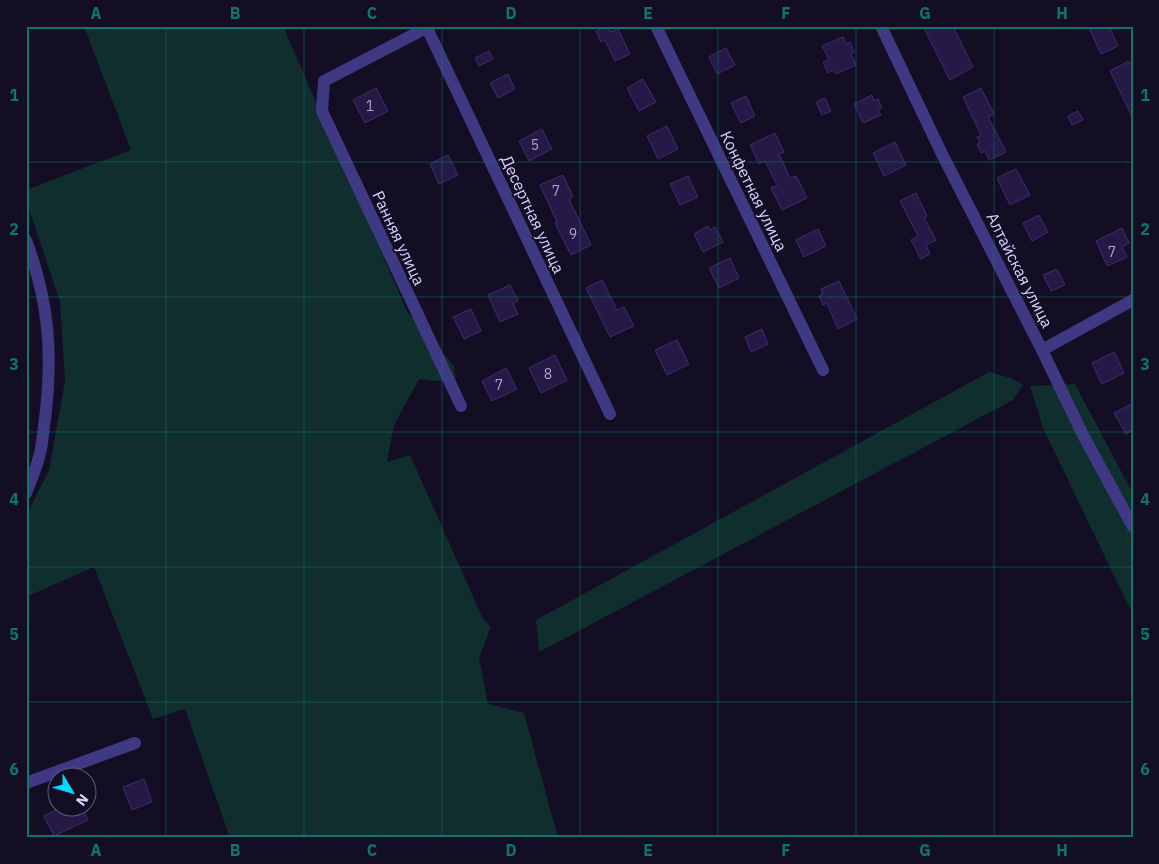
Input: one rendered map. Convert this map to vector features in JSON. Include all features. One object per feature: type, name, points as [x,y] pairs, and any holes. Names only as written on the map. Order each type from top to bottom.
[{"type":"street","name":"Конфетная улица","points":[[656,26],[823,370]]},
{"type":"street","name":"Алтайская улица","points":[[881,26],[942,154],[1083,435],[1133,527]]},
{"type":"street","name":"Ранняя улица","points":[[428,27],[324,81],[322,111],[461,406]]},
{"type":"street","name":"Десертная улица","points":[[428,27],[610,414]]},
{"type":"street","points":[[26,240],[40,281],[45,303],[49,352],[47,399],[40,453],[26,493]]},
{"type":"street","points":[[1042,350],[1133,300]]},
{"type":"street","points":[[26,783],[135,743]]},
{"type":"green space","points":[[84,26],[283,26],[407,311],[454,366],[456,381],[419,379],[394,425],[387,462],[410,455],[483,619],[491,627],[479,658],[488,704],[524,713],[558,838],[230,838],[185,709],[153,719],[94,567],[26,597],[26,516],[49,470],[65,381],[60,302],[26,200],[26,190],[131,150]]},
{"type":"green space","points":[[989,372],[1011,378],[1023,385],[1013,400],[539,652],[536,620]]},
{"type":"green space","points":[[1075,384],[1133,494],[1133,615],[1043,428],[1030,386]]},
{"type":"building","points":[[607,26],[610,32],[618,29],[630,54],[615,61],[605,40],[601,42],[596,31]]},
{"type":"building","points":[[923,26],[953,26],[973,67],[950,80]]},
{"type":"building","points":[[1088,26],[1109,26],[1118,46],[1101,54]]},
{"type":"building","points":[[843,37],[846,44],[850,42],[854,52],[851,54],[856,65],[836,74],[833,70],[828,73],[823,62],[829,59],[822,46]]},
{"type":"building","points":[[726,48],[735,65],[717,74],[709,57]]},
{"type":"building","points":[[489,51],[493,59],[479,66],[475,58]]},
{"type":"building","points":[[1129,61],[1133,67],[1133,118],[1110,71]]},
{"type":"building","points":[[508,74],[515,89],[498,98],[490,83]]},
{"type":"building","points":[[643,79],[656,102],[639,111],[627,88]]},
{"type":"building","points":[[376,88],[388,111],[365,123],[353,100]]},
{"type":"building","points":[[981,88],[994,114],[988,117],[1006,152],[989,160],[985,151],[981,153],[977,144],[980,142],[977,137],[981,135],[963,97]]},
{"type":"building","points":[[872,95],[874,101],[878,99],[882,108],[878,110],[881,115],[863,123],[854,104]]},
{"type":"building","points":[[746,96],[755,116],[741,123],[731,103]]},
{"type":"building","points":[[825,98],[831,111],[822,115],[816,102]]},
{"type":"building","points":[[1078,111],[1083,120],[1072,125],[1068,116]]},
{"type":"building","points":[[667,126],[678,149],[658,159],[647,136]]},
{"type":"building","points":[[542,129],[552,149],[529,161],[519,141]]},
{"type":"building","points":[[775,133],[784,152],[779,154],[790,178],[796,176],[807,198],[782,210],[771,188],[777,185],[765,161],[759,164],[750,145]]},
{"type":"building","points":[[895,142],[906,165],[884,176],[873,153]]},
{"type":"building","points":[[448,155],[458,175],[439,184],[430,164]]},
{"type":"building","points":[[1016,169],[1030,195],[1010,205],[997,178]]},
{"type":"building","points":[[563,175],[573,197],[569,199],[591,245],[571,255],[555,223],[557,222],[540,185]]},
{"type":"building","points":[[688,176],[698,197],[680,205],[670,184]]},
{"type":"building","points":[[916,193],[927,216],[924,217],[936,240],[926,245],[930,254],[921,259],[911,240],[918,236],[900,201]]},
{"type":"building","points":[[1039,215],[1048,232],[1032,241],[1023,223]]},
{"type":"building","points":[[708,226],[710,230],[715,227],[723,242],[703,252],[694,234]]},
{"type":"building","points":[[1122,228],[1129,243],[1122,247],[1127,257],[1107,266],[1096,241]]},
{"type":"building","points":[[818,229],[826,246],[804,257],[796,240]]},
{"type":"building","points":[[730,258],[739,278],[719,288],[709,268]]},
{"type":"building","points":[[1057,269],[1065,285],[1051,291],[1043,275]]},
{"type":"building","points":[[602,280],[617,310],[624,307],[634,326],[610,337],[586,288]]},
{"type":"building","points":[[839,281],[857,319],[838,329],[827,303],[823,305],[819,296],[823,294],[821,289]]},
{"type":"building","points":[[510,285],[518,301],[513,303],[518,314],[500,322],[488,295]]},
{"type":"building","points":[[471,309],[481,331],[464,339],[453,317]]},
{"type":"building","points":[[762,329],[768,344],[751,352],[745,337]]},
{"type":"building","points":[[677,340],[689,364],[667,375],[655,350]]},
{"type":"building","points":[[1114,352],[1124,373],[1102,384],[1092,363]]},
{"type":"building","points":[[555,355],[567,380],[541,393],[529,368]]},
{"type":"building","points":[[506,368],[517,389],[492,401],[482,381]]},
{"type":"building","points":[[1133,403],[1133,430],[1126,434],[1114,413]]},
{"type":"building","points":[[144,779],[152,802],[132,810],[123,787]]},
{"type":"building","points":[[48,814],[48,816],[86,816],[88,820],[54,836],[44,816]]}]
